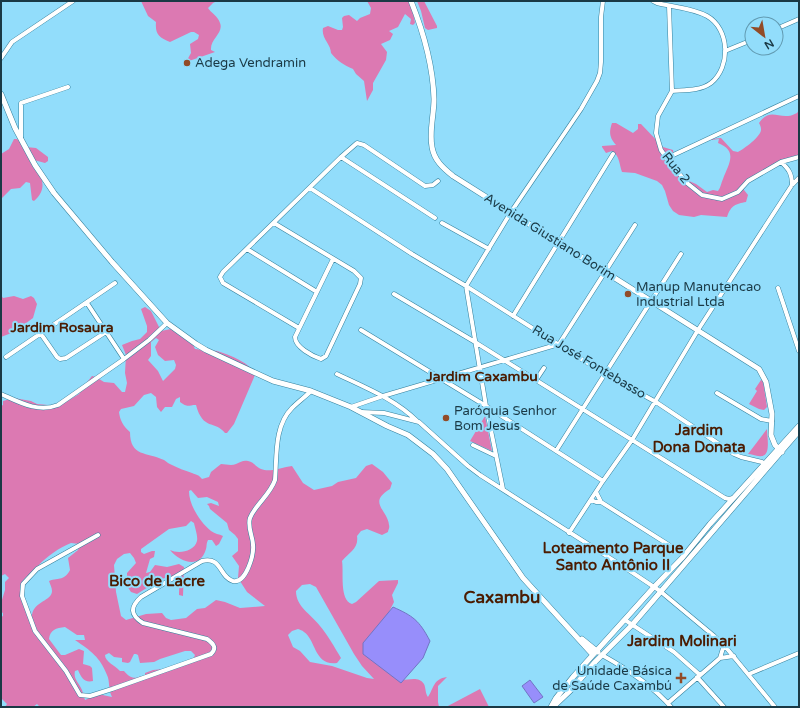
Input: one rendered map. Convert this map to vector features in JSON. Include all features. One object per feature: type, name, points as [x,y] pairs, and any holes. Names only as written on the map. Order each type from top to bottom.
[{"type":"main road","name":"Avenida Giustiano Borim","points":[[411,1],[428,58],[432,83],[434,108],[431,138],[432,147],[438,161],[444,169],[759,369],[766,382],[772,414],[771,435],[775,445],[780,450]]},
{"type":"main road","points":[[1,94],[35,165],[54,193],[112,262],[167,323],[206,350],[274,381],[311,391],[351,407],[408,435],[428,450],[448,469],[523,578],[593,655]]},
{"type":"main road","points":[[552,707],[571,690],[632,624],[764,471],[799,426]]},
{"type":"main road","points":[[552,707],[561,691],[654,587],[683,557],[734,497],[764,464],[799,431]]},
{"type":"main road","points":[[572,632],[602,655]]},
{"type":"street","points":[[1,58],[12,42],[74,1]]},
{"type":"street","points":[[502,489],[486,406],[466,286],[511,212],[581,109],[598,81],[601,62],[601,17],[603,1]]},
{"type":"street","points":[[653,1],[707,16],[714,21],[723,36],[725,51],[722,66],[710,83],[696,89],[672,91],[669,6]]},
{"type":"street","points":[[784,26],[799,19]]},
{"type":"street","points":[[725,51],[744,43]]},
{"type":"street","points":[[21,138],[21,103],[68,87]]},
{"type":"street","name":"Rua 2","points":[[672,91],[658,116],[656,133],[661,150],[687,183],[702,195],[722,199],[738,192],[748,181],[781,162],[799,157]]},
{"type":"street","points":[[667,158],[799,96]]},
{"type":"street","points":[[299,328],[231,289],[220,280],[223,272],[354,146],[361,144],[425,186],[433,185],[438,181]]},
{"type":"street","points":[[513,316],[613,154]]},
{"type":"street","points":[[341,157],[435,218]]},
{"type":"street","points":[[781,162],[789,169],[792,177],[792,185]]},
{"type":"street","points":[[569,533],[632,440],[698,330],[792,185],[799,178]]},
{"type":"street","name":"Rua José Fontebasso","points":[[310,188],[415,255],[560,344],[605,374],[656,402],[734,454],[762,462],[764,464]]},
{"type":"street","points":[[274,223],[358,274],[361,278],[360,284],[324,358],[319,358],[298,345],[295,341],[295,337],[333,259]]},
{"type":"street","points":[[442,223],[489,249]]},
{"type":"street","points":[[351,407],[383,396],[560,344],[635,225]]},
{"type":"street","points":[[247,249],[317,292]]},
{"type":"street","points":[[556,451],[681,254]]},
{"type":"street","points":[[6,357],[115,283]]},
{"type":"street","points":[[778,288],[799,351]]},
{"type":"street","points":[[394,294],[506,361],[725,498],[730,499],[734,497]]},
{"type":"street","points":[[87,303],[124,359]]},
{"type":"street","points":[[1,394],[33,407],[51,408],[68,399],[124,359],[149,340],[167,323]]},
{"type":"street","points":[[361,330],[486,406],[603,481]]},
{"type":"street","points":[[41,334],[57,357],[63,359],[106,332]]},
{"type":"street","points":[[536,380],[544,368]]},
{"type":"street","points":[[337,374],[383,396],[406,411],[468,466],[654,587],[724,645],[775,707]]},
{"type":"street","points":[[98,535],[37,569],[23,584],[22,596],[35,631],[66,671],[80,695],[90,696],[211,654],[214,651],[214,647],[212,643],[207,640],[142,623],[134,614],[134,603],[202,561],[213,561],[228,578],[233,581],[238,581],[242,578],[253,554],[254,546],[250,518],[272,488],[275,480],[279,429],[284,417],[291,408],[311,391]]},
{"type":"street","points":[[717,393],[761,419],[772,421]]},
{"type":"street","points":[[361,412],[384,413],[418,422]]},
{"type":"street","points":[[473,445],[496,456]]},
{"type":"street","points":[[764,464],[764,471]]},
{"type":"street","points":[[596,492],[601,502]]},
{"type":"street","points":[[725,498],[727,506]]},
{"type":"street","points":[[591,500],[601,502],[680,552]]},
{"type":"street","points":[[625,620],[674,652],[699,676],[724,707]]},
{"type":"street","points":[[668,703],[720,658],[724,645]]},
{"type":"street","points":[[748,674],[799,653]]},
{"type":"street","points":[[602,655],[623,666],[651,686],[671,707]]},
{"type":"street","points":[[720,658],[734,656]]},
{"type":"shaded area","points":[[141,1],[217,1],[208,8],[218,18],[221,27],[211,46],[211,50],[215,52],[186,62],[191,53],[190,44],[198,39],[199,35],[191,32],[170,42],[163,39],[157,33],[156,22],[148,16]]},
{"type":"shaded area","points":[[367,1],[411,1],[415,23],[413,25],[410,24],[411,19],[405,14],[398,27],[389,31],[393,34],[390,40],[381,44],[387,52],[386,60],[373,83],[373,90],[367,101],[364,81],[353,69],[333,56],[323,35],[323,28],[328,26],[342,30],[342,18],[344,16],[349,15],[357,21],[360,18],[370,14],[371,8]]},
{"type":"shaded area","points":[[417,1],[424,1],[437,28],[428,30],[425,28]]},
{"type":"shaded area","points":[[799,110],[799,158],[779,163],[743,186],[748,195],[746,202],[734,206],[730,210],[727,217],[701,215],[694,217],[679,215],[673,211],[669,205],[662,185],[657,181],[635,173],[622,172],[617,155],[612,151],[606,153],[602,147],[616,145],[610,134],[612,123],[616,123],[633,133],[638,129],[638,124],[641,124],[663,147],[673,150],[676,169],[686,183],[689,181],[696,184],[707,192],[713,190],[718,191],[729,164],[730,154],[724,146],[718,143],[719,139],[711,140],[712,139],[721,138],[733,151],[738,152],[756,139],[761,132],[759,123],[766,116],[789,116],[797,113]]},
{"type":"shaded area","points":[[14,139],[17,139],[26,147],[36,148],[48,157],[48,161],[45,163],[34,160],[41,177],[42,187],[39,196],[34,201],[32,200],[30,183],[26,182],[20,188],[11,189],[1,199],[1,154],[9,149]]},
{"type":"shaded area","points":[[1,295],[3,298],[14,296],[23,299],[31,296],[37,304],[33,318],[14,332],[1,337]]},
{"type":"shaded area","points":[[145,307],[151,311],[161,331],[171,329],[175,330],[192,343],[195,349],[217,351],[227,354],[245,363],[250,367],[255,375],[234,424],[227,433],[202,419],[196,405],[185,405],[180,402],[180,397],[176,399],[172,407],[165,407],[161,412],[157,407],[156,397],[151,393],[144,395],[134,406],[121,409],[119,412],[121,420],[130,432],[133,446],[136,450],[164,460],[171,465],[198,475],[202,479],[209,477],[211,472],[221,464],[232,465],[246,461],[252,462],[259,468],[265,470],[292,466],[303,483],[314,490],[356,478],[366,466],[372,464],[383,472],[392,483],[390,489],[380,498],[379,503],[388,520],[388,532],[382,535],[367,529],[361,531],[357,536],[355,547],[342,561],[345,597],[352,604],[379,581],[398,580],[392,595],[394,602],[387,620],[402,680],[419,680],[424,684],[428,697],[434,684],[442,678],[447,677],[438,686],[439,707],[40,707],[37,704],[33,707],[5,707],[7,704],[1,698],[1,617],[3,616],[3,613],[1,612],[1,603],[5,590],[5,582],[9,578],[5,574],[1,576],[1,406],[3,405],[3,401],[14,398],[31,401],[37,404],[59,406],[79,394],[92,376],[104,382],[114,383],[122,392],[125,392],[127,383],[125,373],[126,355],[122,345],[140,339],[147,332],[147,326],[141,309]],"holes":[[[156,338],[159,340],[155,347],[158,355],[165,361],[174,360],[176,365],[175,369],[163,381],[158,371],[148,360],[151,356],[151,342]],[[191,490],[198,498],[207,497],[218,502],[219,506],[211,503],[207,504],[210,509],[227,523],[229,530],[238,539],[238,551],[232,556],[239,566],[238,578],[247,592],[265,606],[240,608],[216,600],[205,608],[197,609],[186,618],[171,620],[166,618],[162,613],[146,614],[126,620],[121,616],[116,592],[114,565],[117,559],[124,554],[130,553],[134,558],[136,563],[127,573],[127,586],[131,592],[137,594],[161,579],[173,576],[178,583],[179,595],[183,596],[184,567],[179,564],[167,567],[155,565],[150,572],[146,573],[150,559],[154,557],[155,551],[144,554],[141,552],[141,549],[169,529],[186,526],[191,521],[194,523],[197,534],[197,541],[195,545],[193,548],[181,552],[170,550],[174,554],[184,560],[195,562],[203,556],[208,540],[212,540],[216,546],[219,544],[223,536],[212,532],[203,523],[196,513],[189,496],[189,491]],[[71,543],[80,544],[78,550],[68,558],[70,570],[66,576],[49,581],[52,590],[51,594],[39,604],[33,610],[32,615],[30,615],[23,603],[20,592],[21,584],[24,579],[45,559],[62,547]],[[310,584],[316,587],[354,654],[362,666],[374,679],[332,666],[310,662],[300,651],[293,647],[288,635],[292,631],[298,629],[303,631],[308,636],[316,652],[324,661],[329,663],[337,663],[341,658],[323,629],[298,602],[296,591],[302,585]],[[65,627],[77,635],[84,635],[85,640],[75,640],[90,651],[101,663],[108,677],[112,697],[98,694],[85,700],[76,679],[75,671],[78,670],[85,680],[93,681],[92,668],[83,664],[84,651],[79,649],[65,655],[61,655],[49,639],[51,633],[59,628]],[[185,651],[191,651],[195,655],[192,661],[174,668],[153,670],[145,673],[145,677],[141,676],[134,678],[124,671],[120,671],[108,662],[105,655],[109,653],[114,657],[122,658],[122,662],[128,663],[134,654],[136,654],[138,655],[140,663],[154,662]]]},
{"type":"shaded area","points":[[761,380],[763,381],[767,407],[764,410],[749,404],[757,391],[755,389]]},
{"type":"shaded area","points":[[485,416],[492,451],[470,441]]},
{"type":"shaded area","points":[[767,429],[768,449],[765,455],[758,456],[748,454]]},
{"type":"shaded area","points":[[393,607],[411,616],[419,623],[430,641],[423,658],[401,683],[363,654],[363,643]]},
{"type":"shaded area","points":[[530,680],[543,697],[534,703],[522,686]]},
{"type":"shaded area","points":[[480,689],[489,707],[446,707]]},
{"type":"place","name":"Adega Vendramin","points":[[187,63]]},
{"type":"place","name":"Manup Manutencao Industrial Ltda","points":[[628,294]]},
{"type":"place","name":"Paróquia Senhor Bom Jesus","points":[[446,418]]},
{"type":"place","name":"Unidade Básica de Saúde Caxambú","points":[[681,678]]},
{"type":"district","name":"Jardim Rosaura","points":[[62,327]]},
{"type":"district","name":"Jardim Caxambu","points":[[482,376]]},
{"type":"district","name":"Jardim Dona Donata","points":[[699,438]]},
{"type":"district","name":"Loteamento Parque Santo Antônio II","points":[[613,556]]},
{"type":"district","name":"Bico de Lacre","points":[[157,581]]},
{"type":"district","name":"Caxambu","points":[[502,597]]},
{"type":"district","name":"Jardim Molinari","points":[[682,641]]}]
